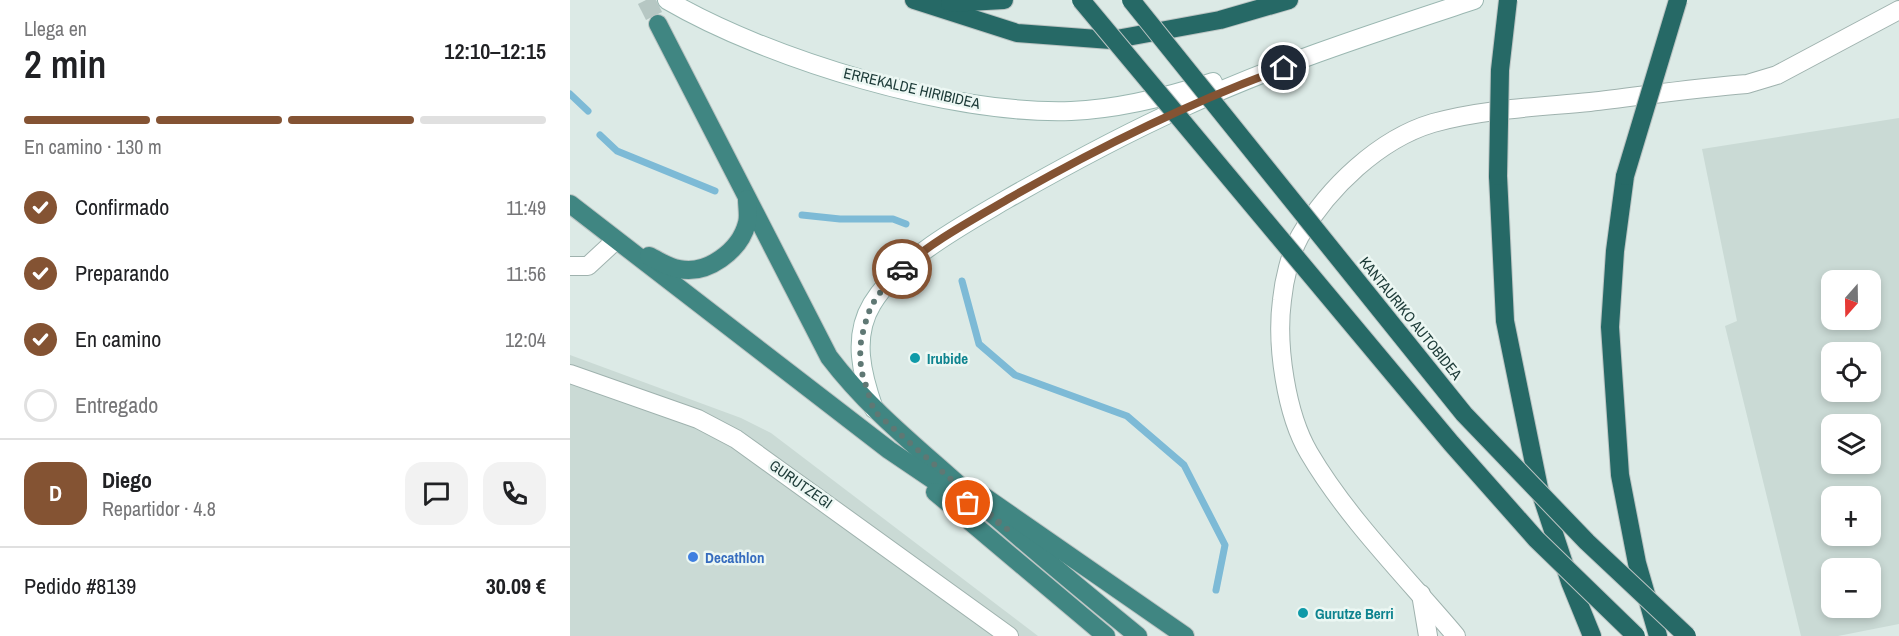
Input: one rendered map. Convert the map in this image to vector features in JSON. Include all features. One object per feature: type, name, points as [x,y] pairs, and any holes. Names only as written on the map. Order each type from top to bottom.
[{"type":"highway","points":[[914,0],[1017,33],[1111,40],[1220,20],[1289,0]]},
{"type":"highway","points":[[950,3],[1004,0]]},
{"type":"highway","points":[[1081,0],[1451,443],[1536,539],[1636,636]]},
{"type":"highway","name":"KANTAURIKO AUTOBIDEA","points":[[1131,0],[1464,414],[1587,542],[1687,636]]},
{"type":"highway","points":[[1508,0],[1500,69],[1498,176],[1505,321],[1539,488],[1570,582],[1592,636]]},
{"type":"highway","points":[[1658,636],[1637,563],[1620,476],[1610,327],[1625,176],[1677,0]]},
{"type":"highway","points":[[658,24],[829,357],[874,411],[1007,529],[1138,636]]},
{"type":"highway","points":[[616,240],[678,269],[698,270],[715,264],[738,241],[747,223],[747,197]]},
{"type":"highway","points":[[570,204],[889,450],[1007,529]]},
{"type":"highway","points":[[889,450],[916,477],[1106,636]]},
{"type":"highway","points":[[949,477],[1008,511],[1185,636]]},
{"type":"street","name":"ERREKALDE HIRIBIDEA","points":[[667,0],[731,32],[878,83],[945,99],[1033,110],[1109,108],[1166,97],[1341,38],[1410,21]]},
{"type":"street","points":[[874,411],[861,370],[860,347],[871,306],[884,287],[906,266],[973,219],[1034,184],[1174,112],[1221,91],[1410,21],[1474,0]]},
{"type":"street","points":[[1456,636],[1368,534],[1308,452],[1292,408],[1282,364],[1278,328],[1284,283],[1299,237],[1328,198],[1361,165],[1389,143],[1431,124],[1480,114],[1747,84],[1777,75],[1898,11]]},
{"type":"street","points":[[570,266],[588,266],[616,240]]},
{"type":"street","name":"GURUTZEGI","points":[[570,374],[698,419],[736,439],[1009,636]]},
{"type":"street","points":[[1421,594],[1428,636]]},
{"type":"street","points":[[1421,594],[1470,636]]},
{"type":"shaded area","points":[[1899,118],[1899,624],[1838,636],[1801,636],[1725,326],[1737,321],[1702,149]]},
{"type":"shaded area","points":[[570,355],[741,418],[771,433],[1038,636],[570,636]]},
{"type":"waterway","points":[[570,94],[588,111]]},
{"type":"waterway","points":[[600,135],[617,151],[715,191]]},
{"type":"waterway","points":[[802,215],[840,219],[893,219],[906,224]]},
{"type":"waterway","points":[[962,281],[979,344],[1015,375],[1127,416],[1184,465],[1225,545],[1216,590]]},
{"type":"tunnel","points":[[646,0],[658,24]]},
{"type":"way so far","points":[[902,269],[884,287],[871,306],[860,347],[861,370],[874,411],[1007,529],[968,503]]},
{"type":"place","name":"Irubide","points":[[915,358]]},
{"type":"place","name":"Decathlon","points":[[693,557]]},
{"type":"place","name":"Gurutze Berri","points":[[1303,613]]},
{"type":"route","points":[[902,269],[973,219],[1075,161],[1184,107],[1284,68]]}]
